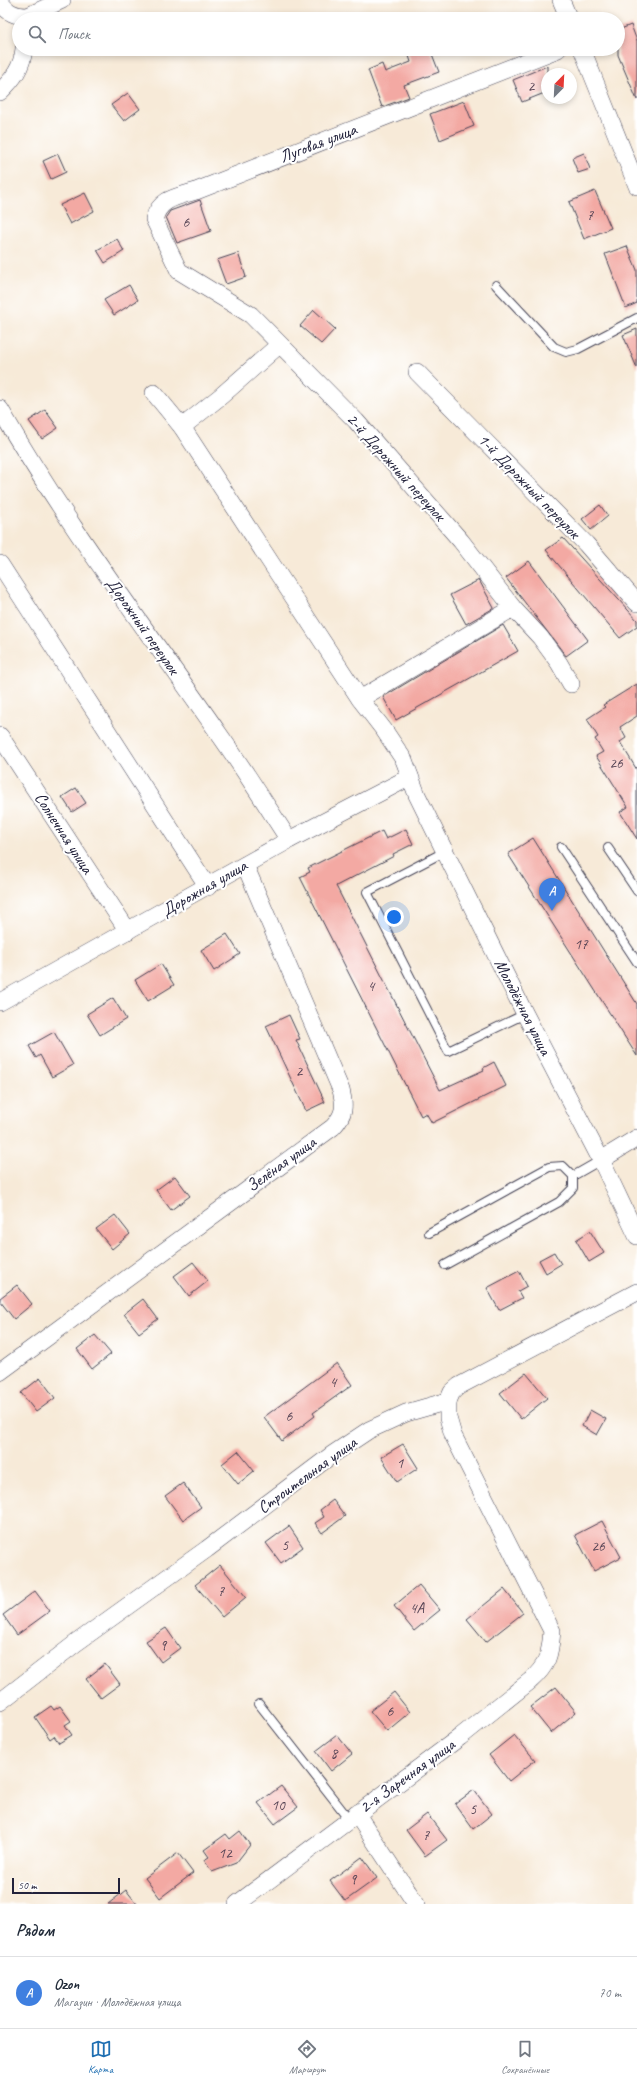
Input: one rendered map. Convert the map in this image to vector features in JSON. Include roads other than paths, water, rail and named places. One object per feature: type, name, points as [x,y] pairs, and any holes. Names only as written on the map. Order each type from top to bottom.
[{"type":"street","points":[[36,12],[62,0]]},
{"type":"street","points":[[561,0],[566,12]]},
{"type":"street","points":[[0,2],[6,10],[12,14]]},
{"type":"street","points":[[0,92],[15,77],[23,56]]},
{"type":"street","name":"Луговая улица","points":[[192,280],[179,270],[154,219],[157,210],[164,203],[540,56]]},
{"type":"street","points":[[585,56],[637,186]]},
{"type":"street","name":"2-й Дорожный переулок","points":[[192,280],[251,315],[279,345],[356,421],[461,541],[513,608],[554,656],[571,684]]},
{"type":"street","points":[[182,427],[221,396],[279,345]]},
{"type":"street","name":"1-й Дорожный переулок","points":[[417,372],[586,544],[637,603]]},
{"type":"street","name":"Молодёжная улица","points":[[154,392],[182,427],[360,699],[384,730],[404,760],[417,795],[446,851],[525,1014],[601,1160],[637,1236]]},
{"type":"street","name":"Дорожный переулок","points":[[0,409],[30,461],[136,617],[220,735],[289,840]]},
{"type":"street","points":[[0,564],[208,887]]},
{"type":"street","points":[[360,699],[513,608]]},
{"type":"street","name":"Солнечная улица","points":[[0,736],[128,931]]},
{"type":"street","name":"Дорожная улица","points":[[0,1002],[208,887],[289,840],[410,777]]},
{"type":"street","name":"Зелёная улица","points":[[0,1372],[333,1127],[341,1118],[345,1106],[341,1090],[245,865]]},
{"type":"street","points":[[601,1160],[637,1138]]},
{"type":"street","points":[[448,1400],[452,1392],[459,1386],[637,1292]]},
{"type":"street","name":"2-я Заречная улица","points":[[237,1904],[352,1816],[460,1737],[540,1672],[547,1662],[551,1647],[552,1631],[453,1435],[448,1418],[448,1400]]},
{"type":"street","name":"Строительная улица","points":[[0,1702],[76,1643],[213,1544],[333,1454],[369,1430],[406,1413],[448,1400]]},
{"type":"street","points":[[352,1816],[416,1904]]},
{"type":"lane","points":[[496,285],[554,346],[566,352],[578,349],[637,318]]},
{"type":"lane","points":[[561,847],[637,962]]},
{"type":"lane","points":[[608,848],[637,891]]},
{"type":"lane","points":[[446,851],[368,892],[448,1051],[525,1014]]},
{"type":"lane","points":[[573,1176],[601,1160]]},
{"type":"lane","points":[[429,1233],[549,1167],[564,1166],[573,1176],[574,1188],[559,1202],[445,1265]]},
{"type":"lane","points":[[259,1704],[352,1816]]},
{"type":"place","name":"Ozon","points":[[552,911]]}]
